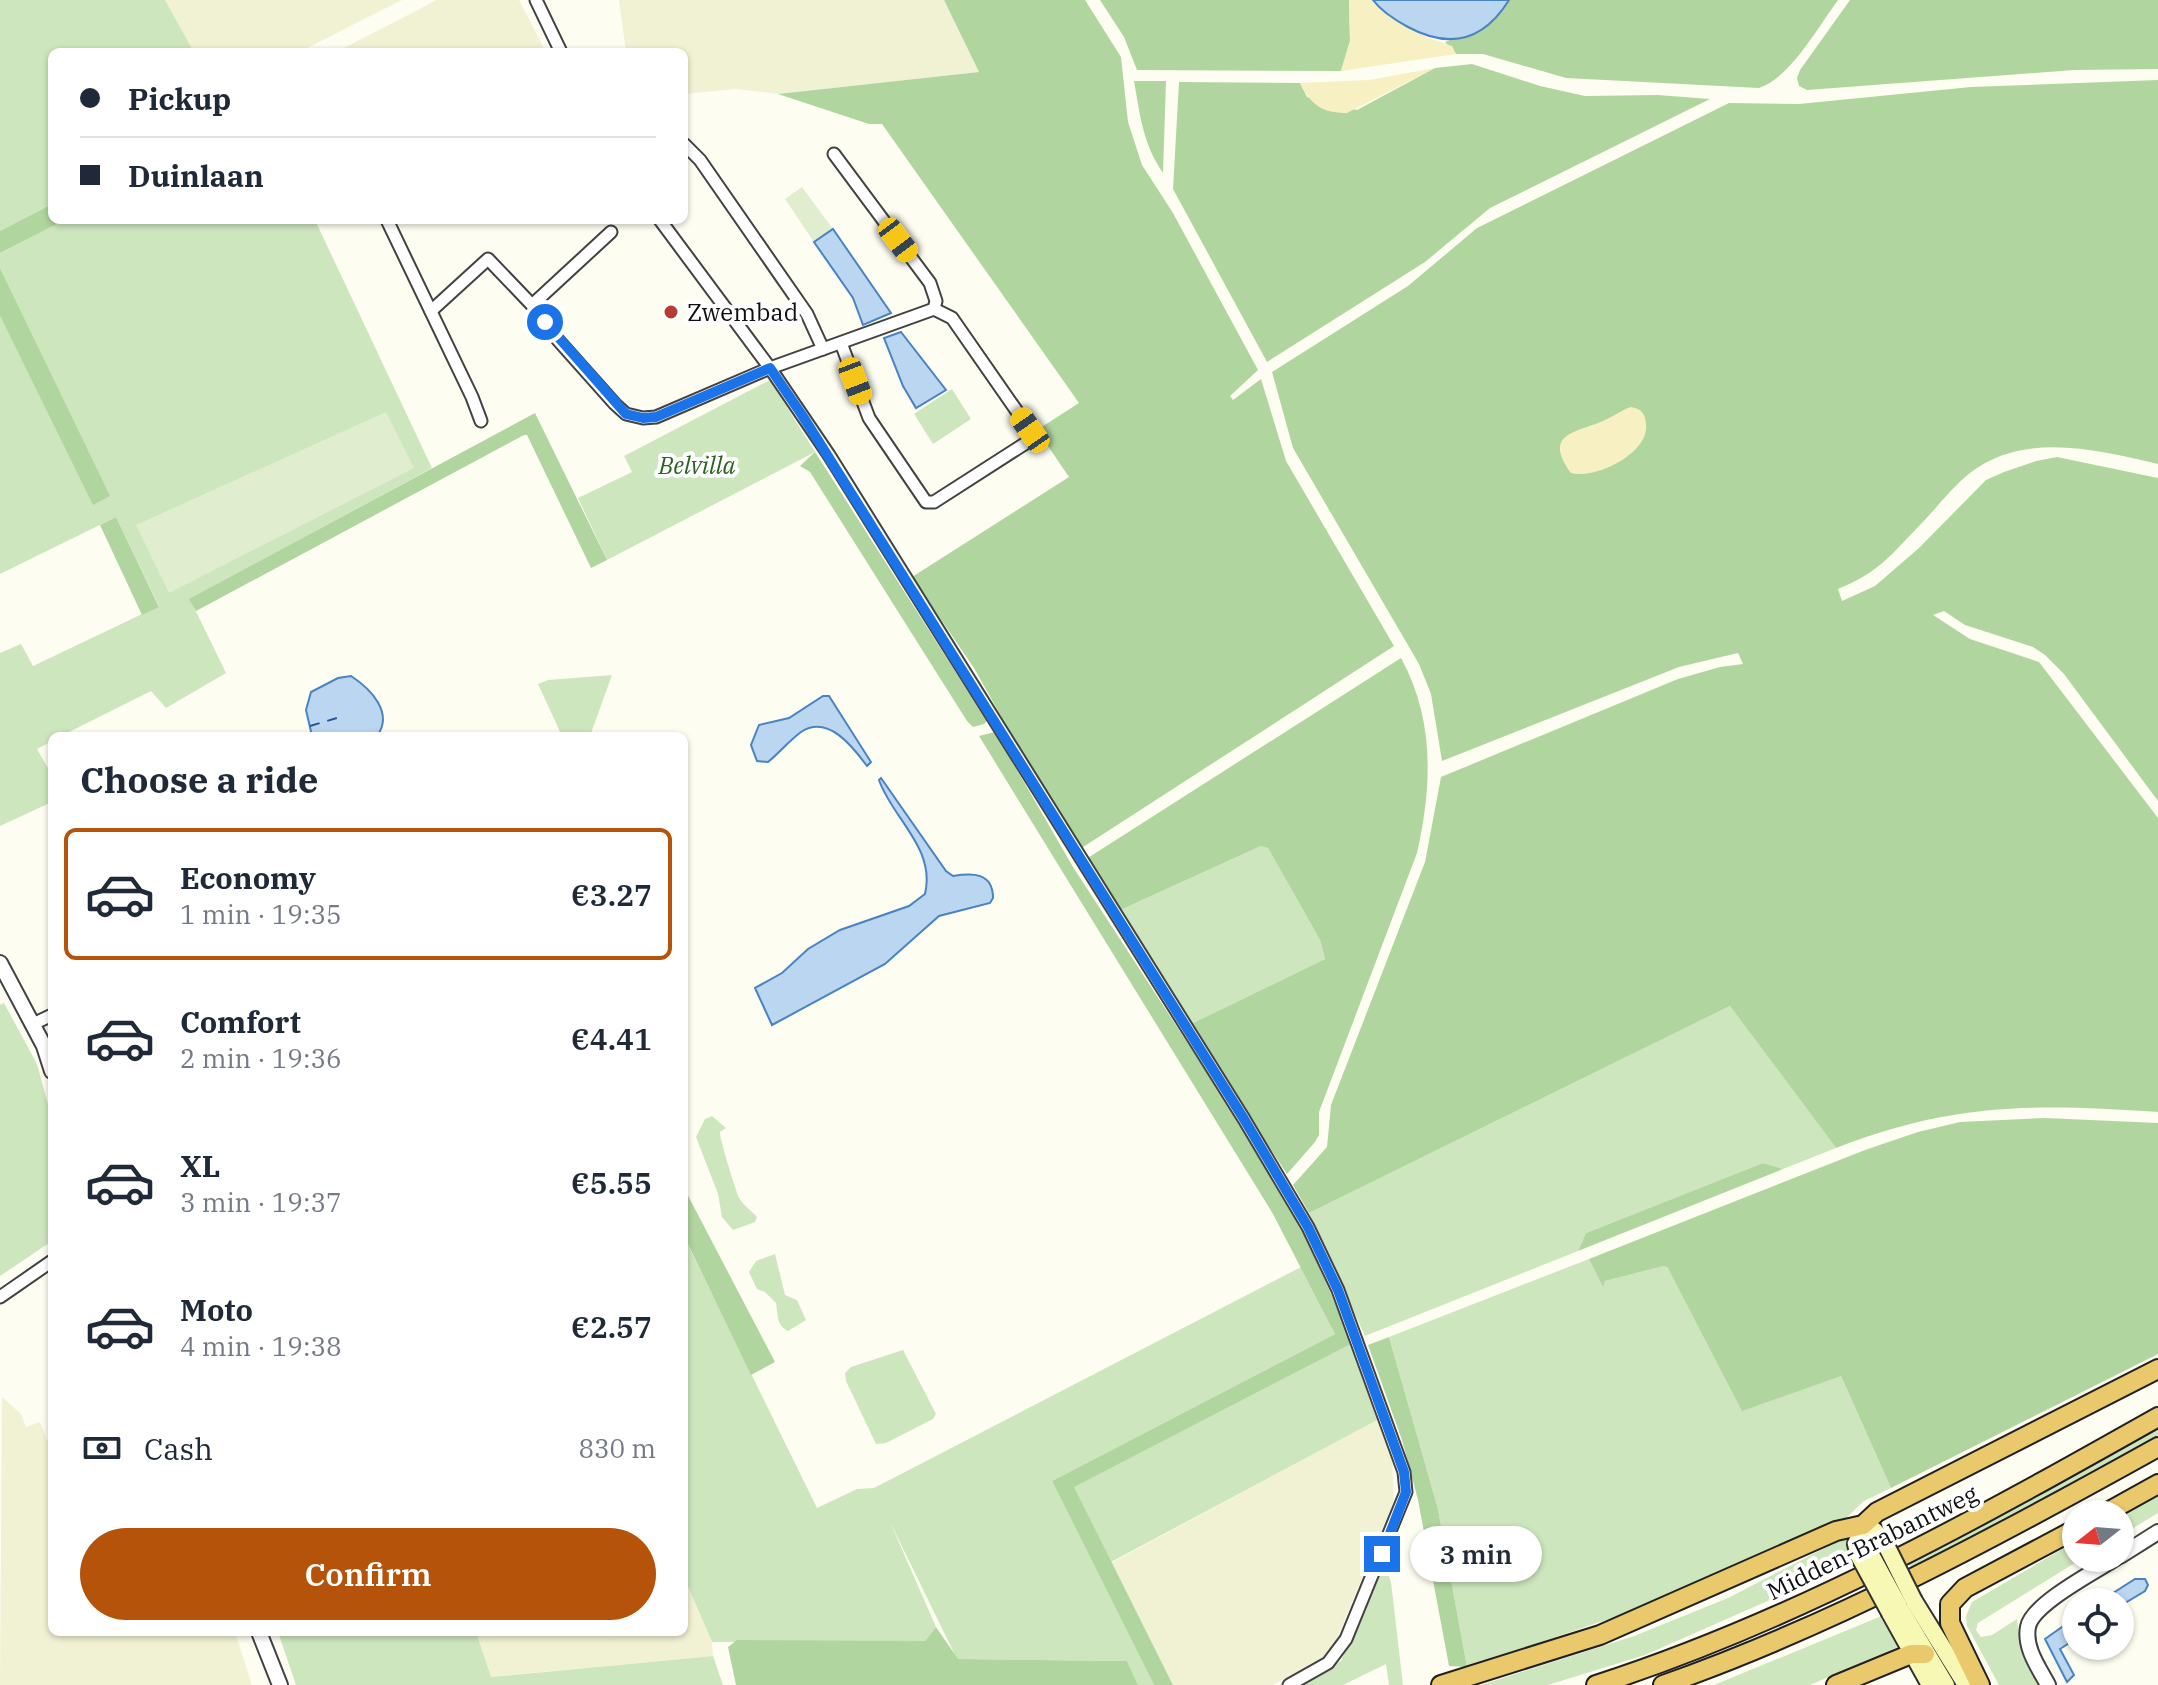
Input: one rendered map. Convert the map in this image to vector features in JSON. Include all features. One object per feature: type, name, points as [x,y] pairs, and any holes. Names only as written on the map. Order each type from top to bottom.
[{"type":"highway","points":[[1441,1685],[1600,1635],[1836,1531],[1863,1525],[1877,1512],[2158,1369]]},
{"type":"highway","name":"Midden-Brabantweg","points":[[1596,1685],[1737,1633],[1861,1578],[2158,1417]]},
{"type":"highway","name":"Midden-Brabantweg","points":[[1663,1685],[1745,1654],[1898,1586],[2158,1447]]},
{"type":"highway","points":[[2129,1500],[2158,1484]]},
{"type":"highway","points":[[1980,1685],[1950,1623],[1950,1604],[1965,1588],[2062,1536]]},
{"type":"highway","points":[[1836,1685],[1918,1654]]},
{"type":"main road","points":[[1930,1685],[1901,1607],[1885,1543],[1874,1530],[1863,1525],[1856,1544],[1901,1607],[1966,1685]]},
{"type":"main road","points":[[1918,1654],[1931,1659],[1946,1685]]},
{"type":"street","points":[[536,0],[559,48]]},
{"type":"street","points":[[688,148],[700,160],[807,314],[823,349]]},
{"type":"street","points":[[834,154],[930,283],[936,301],[934,309]]},
{"type":"street","points":[[389,224],[481,421]]},
{"type":"street","points":[[663,224],[770,368],[829,455],[1244,1119],[1308,1227],[1359,1343],[1404,1472],[1406,1492],[1337,1654],[1328,1663],[1289,1685]]},
{"type":"street","points":[[532,305],[611,232]]},
{"type":"street","points":[[431,311],[488,259],[626,414],[643,418],[656,417],[770,368],[934,309],[952,318],[1030,430],[1029,441],[934,502],[923,500],[869,418],[841,343]]},
{"type":"street","points":[[0,963],[33,1024],[48,1061]]},
{"type":"street","points":[[33,1024],[48,1017]]},
{"type":"street","points":[[0,1297],[48,1264]]},
{"type":"street","points":[[2134,1547],[2158,1532]]},
{"type":"street","points":[[2048,1685],[2030,1648],[2030,1619],[2041,1607],[2095,1572]]},
{"type":"street","points":[[261,1636],[280,1685]]},
{"type":"green space","points":[[0,0],[165,0],[192,48],[48,48],[48,206],[0,231]]},
{"type":"green space","points":[[165,0],[402,0],[307,48],[192,48]]},
{"type":"green space","points":[[437,0],[519,0],[544,48],[344,48]]},
{"type":"green space","points":[[619,0],[944,0],[979,72],[778,94],[736,89],[688,94],[688,48],[625,48]]},
{"type":"green space","points":[[944,0],[1085,0],[1121,57],[1128,122],[1142,165],[1173,213],[1258,370],[1230,396],[1233,400],[1261,379],[1286,461],[1394,646],[1077,851],[974,668],[912,577],[1069,477],[1037,430],[1079,403],[882,124],[869,124],[778,94],[979,72]]},
{"type":"green space","points":[[1100,0],[1349,0],[1350,41],[1341,71],[1137,70],[1124,37]]},
{"type":"green space","points":[[1509,0],[1838,0],[1792,63],[1782,74],[1759,88],[1566,78],[1483,54],[1456,54],[1445,42],[1489,22]]},
{"type":"green space","points":[[1850,0],[2158,0],[2158,69],[2074,70],[1807,90],[1799,86],[1797,78],[1800,70]]},
{"type":"green space","points":[[1472,64],[1540,86],[1585,96],[1658,95],[1710,99],[1490,208],[1425,262],[1267,362],[1173,189],[1179,82],[1300,83],[1307,97],[1357,110],[1435,68]]},
{"type":"green space","points":[[2158,80],[2158,464],[2061,448],[2037,448],[1991,460],[1963,479],[1883,562],[1838,589],[1842,601],[1875,586],[1919,548],[1986,480],[2004,472],[2057,457],[2158,478],[2158,801],[2064,674],[2045,655],[2033,647],[1965,625],[1944,611],[1933,615],[1970,639],[2039,662],[2158,818],[2158,1112],[2033,1108],[1957,1114],[1879,1133],[1836,1148],[1730,1006],[1309,1213],[1293,1185],[1327,1147],[1331,1105],[1425,862],[1441,777],[1678,679],[1743,664],[1738,653],[1679,667],[1442,761],[1431,694],[1419,664],[1293,448],[1272,372],[1408,286],[1477,228],[1729,103],[1799,104],[1971,87]]},
{"type":"green space","points":[[1134,81],[1166,81],[1163,173],[1147,140]]},
{"type":"green space","points":[[802,187],[833,229],[814,242],[785,199]]},
{"type":"green space","points":[[48,206],[48,224],[57,224],[0,253],[0,231]]},
{"type":"green space","points":[[57,224],[317,224],[432,468],[190,599],[226,673],[166,708],[151,691],[69,732],[48,732],[48,743],[37,749],[48,768],[48,804],[0,826],[0,653],[21,644],[33,666],[159,606],[116,517],[0,574],[0,316],[93,504],[109,496],[0,268],[0,253]]},
{"type":"green space","points":[[0,268],[110,496],[93,505],[0,316]]},
{"type":"green space","name":"Belvilla","points":[[770,380],[815,452],[607,560],[578,498],[632,472],[624,456]]},
{"type":"green space","points":[[952,389],[971,419],[933,444],[914,414]]},
{"type":"green space","points":[[386,412],[414,468],[169,593],[136,525]]},
{"type":"green space","points":[[535,413],[607,560],[591,568],[527,435],[524,435],[196,611],[189,599]]},
{"type":"green space","points":[[815,452],[987,721],[984,724],[973,727],[967,721],[810,472],[800,466]]},
{"type":"green space","points":[[116,517],[159,607],[142,615],[100,525]]},
{"type":"green space","points":[[1401,658],[1420,705],[1427,754],[1426,803],[1417,853],[1319,1112],[1319,1135],[1287,1174],[1189,1025],[1325,959],[1320,940],[1268,848],[1261,846],[1116,912],[1083,861]]},
{"type":"green space","points":[[612,675],[591,732],[560,732],[538,684],[548,680]]},
{"type":"green space","points":[[995,732],[1073,867],[1281,1192],[1303,1231],[1353,1343],[1074,1487],[1173,1685],[1154,1685],[1052,1481],[1335,1334],[1273,1214],[979,736]]},
{"type":"green space","points":[[1261,846],[1268,848],[1320,940],[1325,959],[1189,1025],[1116,912]]},
{"type":"green space","points":[[4,1003],[37,1064],[48,1104],[48,1244],[0,1276],[0,1005]]},
{"type":"green space","points":[[1730,1006],[1836,1148],[1783,1169],[1763,1163],[1586,1233],[1578,1251],[1365,1336],[1309,1213]]},
{"type":"green space","points":[[712,1116],[726,1128],[720,1136],[739,1198],[757,1217],[755,1222],[733,1230],[722,1217],[718,1194],[696,1137],[705,1119]]},
{"type":"green space","points":[[2045,1118],[2158,1123],[2158,1354],[1891,1488],[1841,1376],[1742,1411],[1668,1268],[1664,1266],[1605,1281],[1603,1287],[1589,1259],[1918,1132],[1960,1122]]},
{"type":"green space","points":[[1763,1163],[1783,1169],[1578,1251],[1586,1233]]},
{"type":"green space","points":[[688,1196],[775,1362],[751,1375],[688,1244]]},
{"type":"green space","points":[[688,1245],[817,1508],[857,1489],[874,1488],[1303,1266],[1335,1334],[1052,1481],[1154,1685],[1138,1685],[1127,1661],[957,1659],[890,1522],[936,1627],[925,1641],[712,1642],[688,1586]]},
{"type":"green space","points":[[775,1254],[785,1295],[797,1300],[806,1320],[788,1331],[779,1322],[776,1303],[757,1289],[749,1272],[756,1261]]},
{"type":"green space","points":[[1589,1259],[1603,1286],[1605,1281],[1664,1266],[1841,1376],[1891,1488],[1864,1501],[1846,1518],[1668,1599],[1467,1667],[1438,1509],[1389,1337]]},
{"type":"green space","points":[[1389,1337],[1438,1509],[1467,1667],[1449,1666],[1418,1500],[1402,1440],[1368,1345]]},
{"type":"green space","points":[[1353,1343],[1381,1418],[1111,1562],[1073,1487]]},
{"type":"green space","points":[[903,1350],[936,1414],[933,1419],[886,1443],[876,1444],[845,1373],[851,1367]]},
{"type":"green space","points":[[2,1397],[21,1414],[26,1427],[40,1422],[48,1440],[48,1636],[236,1636],[252,1685],[0,1685]]},
{"type":"green space","points":[[1381,1418],[1392,1459],[1394,1500],[1330,1656],[1273,1685],[1173,1685],[1111,1563]]},
{"type":"green space","points":[[2158,1426],[2158,1438],[1913,1571],[1908,1563]]},
{"type":"green space","points":[[2158,1495],[2158,1513],[2134,1528],[2134,1508]]},
{"type":"green space","points":[[1846,1537],[1851,1561],[1813,1581],[1645,1655],[1548,1685],[1481,1685],[1634,1636],[1728,1598]]},
{"type":"green space","points":[[2062,1549],[2062,1571],[1978,1623],[1976,1630],[1981,1637],[1992,1635],[2017,1619],[2020,1643],[2040,1685],[1999,1685],[1967,1626],[1966,1616],[1972,1602]]},
{"type":"green space","points":[[1384,1563],[1391,1582],[1403,1685],[1389,1685],[1386,1664],[1343,1685],[1299,1685],[1341,1661]]},
{"type":"green space","points":[[688,1586],[712,1642],[713,1656],[490,1677],[477,1636],[688,1636]]},
{"type":"green space","points":[[1884,1615],[1900,1646],[1810,1685],[1714,1685]]},
{"type":"green space","points":[[936,1627],[958,1659],[1127,1661],[1138,1685],[736,1685],[728,1647],[737,1640],[925,1641]]},
{"type":"green space","points":[[279,1636],[477,1636],[491,1677],[713,1656],[723,1685],[296,1685]]},
{"type":"sand","points":[[1349,0],[1373,0],[1426,37],[1452,46],[1456,54],[1341,71],[1350,41]]},
{"type":"sand","points":[[1435,68],[1347,113],[1318,106],[1300,83],[1369,80]]},
{"type":"sand","points":[[1631,407],[1640,411],[1646,420],[1645,435],[1639,445],[1619,462],[1606,468],[1581,474],[1571,473],[1560,450],[1566,437]]},
{"type":"water","points":[[1373,0],[1509,0],[1488,25],[1464,38],[1451,39],[1437,38],[1408,27]]},
{"type":"water","points":[[833,229],[891,313],[863,325],[853,298],[814,242]]},
{"type":"water","points":[[901,332],[946,390],[916,408],[903,386],[884,338]]},
{"type":"water","points":[[351,676],[378,702],[383,719],[379,732],[311,732],[306,710],[311,692],[338,678]]},
{"type":"water","points":[[823,696],[829,696],[871,762],[867,766],[839,735],[821,727],[801,732],[768,762],[757,761],[751,745],[759,725],[789,718]]},
{"type":"water","points":[[881,778],[946,871],[953,876],[980,876],[989,883],[993,898],[990,903],[939,916],[885,964],[772,1025],[755,988],[782,973],[808,949],[840,930],[909,906],[925,894],[927,877],[919,848],[885,794],[879,780]]},
{"type":"water","points":[[2135,1579],[2145,1579],[2148,1585],[2145,1591],[2134,1598],[2134,1588],[2121,1588]]},
{"type":"water","points":[[2062,1627],[2062,1660],[2066,1660],[2074,1675],[2067,1682],[2045,1639]]},
{"type":"ferry route","points":[[310,726],[337,718]]},
{"type":"place","name":"Zwembad","points":[[671,312]]},
{"type":"route","points":[[545,322],[626,414],[656,417],[770,368],[802,415],[1244,1119],[1308,1227],[1359,1343],[1407,1483],[1382,1554]]}]
